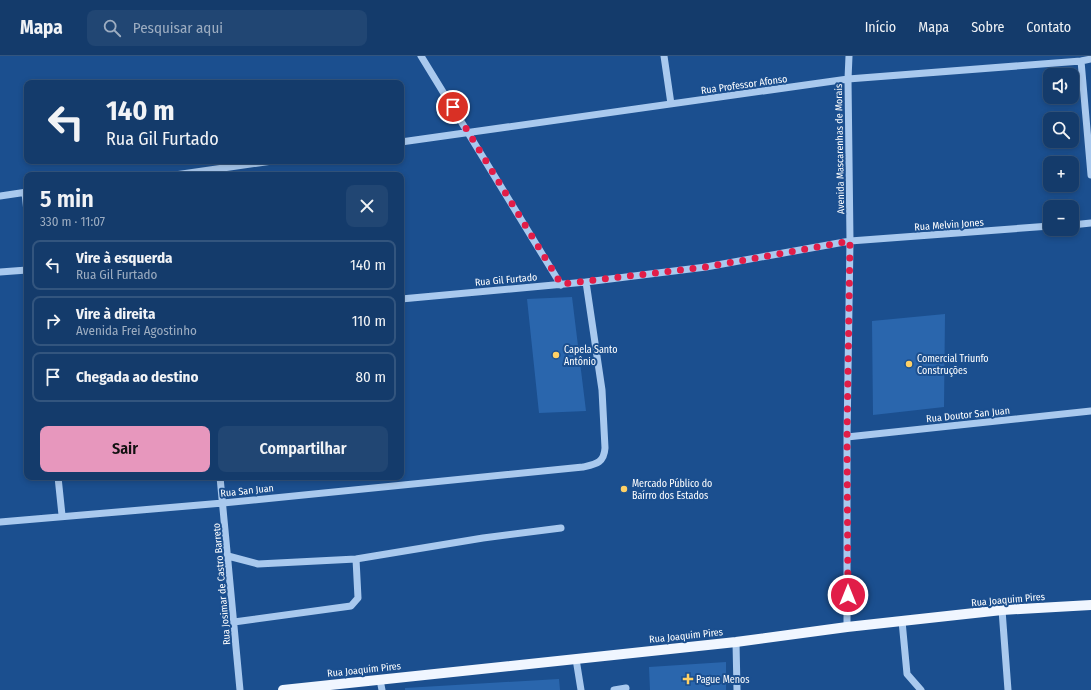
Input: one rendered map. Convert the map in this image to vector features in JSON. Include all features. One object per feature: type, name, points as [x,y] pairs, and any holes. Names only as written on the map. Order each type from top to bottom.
[{"type":"main road","name":"Rua Joaquim Pires","points":[[283,690],[381,685],[576,659],[736,642],[848,627],[1002,610],[1091,605]]},
{"type":"street","points":[[421,56],[561,284]]},
{"type":"street","points":[[664,56],[671,104]]},
{"type":"street","name":"Avenida Mascarenhas de Morais","points":[[848,627],[847,437],[850,241],[849,56]]},
{"type":"street","name":"Rua Professor Afonso","points":[[404,142],[848,79],[1091,59]]},
{"type":"street","points":[[1081,61],[1091,176]]},
{"type":"street","points":[[199,172],[252,164]]},
{"type":"street","points":[[0,196],[24,192]]},
{"type":"street","points":[[1079,224],[1091,223]]},
{"type":"street","name":"Rua Melvin Jones","points":[[850,241],[1043,227]]},
{"type":"street","name":"Rua Gil Furtado","points":[[404,299],[586,282],[706,267],[850,241]]},
{"type":"street","points":[[0,272],[24,270]]},
{"type":"street","name":"Rua San Juan","points":[[0,522],[223,503],[566,469],[595,464],[599,462],[604,455],[602,390],[586,282]]},
{"type":"street","name":"Rua Doutor San Juan","points":[[847,437],[1091,410]]},
{"type":"street","points":[[58,480],[62,516]]},
{"type":"street","name":"Rua Josimar de Castro Barreto","points":[[220,480],[240,690]]},
{"type":"street","points":[[228,556],[258,564],[356,559],[483,538],[561,528]]},
{"type":"street","points":[[234,622],[351,606],[358,598],[356,559]]},
{"type":"street","points":[[1002,610],[1008,690]]},
{"type":"street","points":[[902,622],[907,674],[921,690]]},
{"type":"street","points":[[736,642],[737,690]]},
{"type":"street","points":[[576,659],[581,690]]},
{"type":"street","points":[[614,690],[626,688]]},
{"type":"building","name":"Capela Santo Antônio","points":[[572,297],[586,411],[539,413],[527,299]]},
{"type":"building","name":"Comercial Triunfo Construções","points":[[945,314],[944,407],[873,415],[872,321]]},
{"type":"building","name":"Pague Menos","points":[[726,662],[726,690],[650,690],[649,667]]},
{"type":"building","points":[[559,679],[560,690],[405,690],[405,688]]},
{"type":"place","name":"Capela Santo Antônio","points":[[556,355]]},
{"type":"place","name":"Comercial Triunfo Construções","points":[[909,364]]},
{"type":"place","name":"Mercado Público do Baírro dos Estados","points":[[624,489]]},
{"type":"place","name":"Pague Menos","points":[[688,679]]},
{"type":"route","points":[[453,107],[561,284],[706,267],[850,241],[847,437],[848,595]]}]
